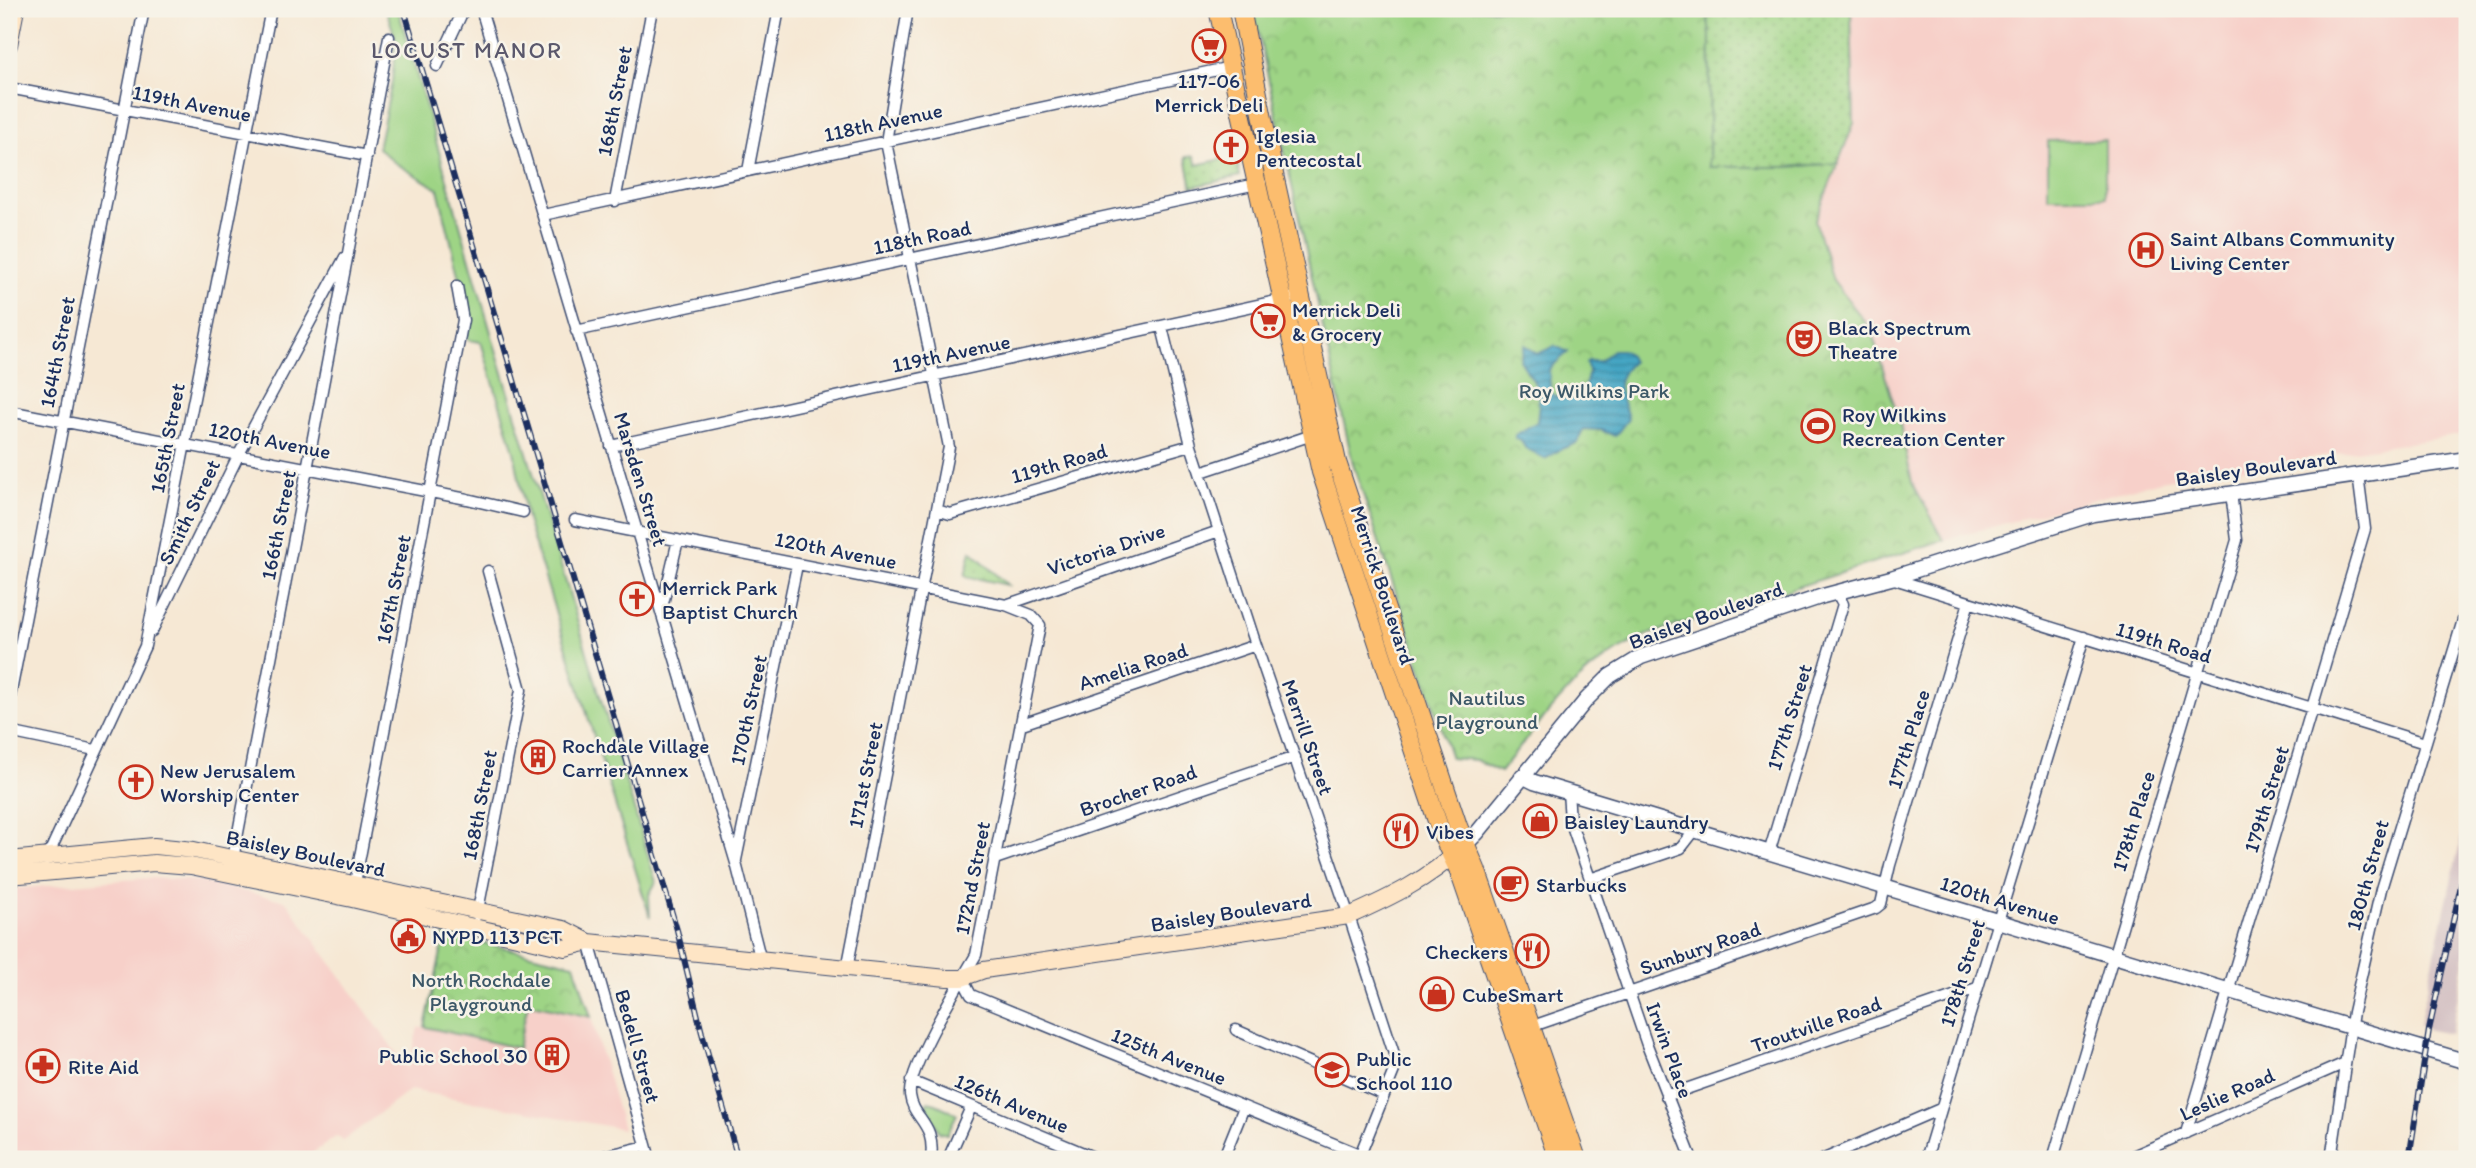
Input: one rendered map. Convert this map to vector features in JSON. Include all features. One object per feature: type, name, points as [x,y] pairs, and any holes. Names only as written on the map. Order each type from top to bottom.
[{"type":"main road","points":[[9,45],[16,9]]},
{"type":"main road","name":"Merrick Boulevard","points":[[1218,9],[1231,67],[1266,182]]},
{"type":"main road","name":"Merrick Boulevard","points":[[1241,9],[1266,182],[1320,433],[1321,472],[1441,833],[1577,1159]]},
{"type":"main road","name":"Merrick Boulevard","points":[[1320,433],[1344,482],[1476,869],[1558,1159]]},
{"type":"main road","name":"Baisley Boulevard","points":[[9,860],[46,865],[154,863],[231,866],[476,919],[564,929],[589,942],[696,951],[761,961],[962,978],[985,970],[1349,915],[1383,900],[1427,875],[1466,844]]},
{"type":"main road","name":"Baisley Boulevard","points":[[9,876],[46,865]]},
{"type":"street","name":"164th Street","points":[[9,702],[144,9]]},
{"type":"street","name":"165th Street","points":[[46,865],[95,750],[145,646],[271,9]]},
{"type":"street","points":[[437,66],[464,9]]},
{"type":"street","name":"Marsden Street","points":[[481,9],[736,863],[761,961]]},
{"type":"street","name":"168th Street","points":[[615,201],[652,9]]},
{"type":"street","points":[[748,171],[779,9]]},
{"type":"street","points":[[886,142],[908,9]]},
{"type":"street","points":[[368,156],[389,37]]},
{"type":"street","name":"118th Avenue","points":[[543,215],[1231,67]]},
{"type":"street","name":"119th Avenue","points":[[9,88],[368,156]]},
{"type":"street","name":"171st Street","points":[[847,969],[949,447],[886,142]]},
{"type":"street","name":"166th Street","points":[[231,866],[368,156]]},
{"type":"street","name":"118th Road","points":[[576,331],[1266,182]]},
{"type":"street","name":"Smith Street","points":[[145,646],[238,456],[350,248]]},
{"type":"street","name":"167th Street","points":[[353,892],[463,320],[457,286]]},
{"type":"street","name":"119th Avenue","points":[[611,446],[1291,299]]},
{"type":"street","name":"Merrill Street","points":[[1162,327],[1191,445],[1397,1063],[1365,1157]]},
{"type":"street","name":"120th Avenue","points":[[9,411],[523,512]]},
{"type":"street","points":[[1201,472],[1320,433]]},
{"type":"street","name":"119th Road","points":[[937,510],[950,514],[1191,445]]},
{"type":"street","name":"Baisley Boulevard","points":[[1466,844],[1587,699],[1610,676],[1641,657],[2093,514],[2467,459]]},
{"type":"street","name":"179th Street","points":[[2186,1133],[2365,529],[2358,474]]},
{"type":"street","name":"178th Place","points":[[2053,1159],[2237,540],[2231,493]]},
{"type":"street","name":"120th Avenue","points":[[575,520],[1006,605]]},
{"type":"street","name":"Victoria Drive","points":[[1006,605],[1219,531]]},
{"type":"street","points":[[661,614],[678,540]]},
{"type":"street","points":[[164,553],[187,561]]},
{"type":"street","name":"170th Street","points":[[736,863],[797,565]]},
{"type":"street","name":"168th Street","points":[[476,919],[521,690],[488,571]]},
{"type":"street","name":"119th Road","points":[[1891,578],[2425,743]]},
{"type":"street","name":"177th Street","points":[[1769,853],[1843,604],[1837,593]]},
{"type":"street","name":"177th Place","points":[[1886,888],[1890,865],[1969,602]]},
{"type":"street","name":"172nd Street","points":[[911,1081],[948,1002],[976,955],[1040,625],[1031,615],[1006,605]]},
{"type":"street","name":"180th Street","points":[[2331,1159],[2350,1027],[2381,889],[2467,607]]},
{"type":"street","name":"178th Street","points":[[1926,1159],[2084,638]]},
{"type":"street","name":"Amelia Road","points":[[1022,723],[1256,645]]},
{"type":"street","points":[[9,732],[95,750]]},
{"type":"street","name":"Brocher Road","points":[[995,859],[1295,757]]},
{"type":"street","name":"120th Avenue","points":[[1522,776],[1769,853],[2467,1062]]},
{"type":"street","name":"Irwin Place","points":[[1568,792],[1570,820],[1666,1096],[1692,1159]]},
{"type":"street","points":[[1590,879],[1681,848],[1695,830]]},
{"type":"street","name":"Sunbury Road","points":[[1523,1030],[1877,908],[1886,888]]},
{"type":"street","name":"Bedell Street","points":[[589,942],[650,1159]]},
{"type":"street","name":"125th Avenue","points":[[962,978],[971,995],[1365,1157]]},
{"type":"street","name":"Troutville Road","points":[[1666,1096],[1977,988]]},
{"type":"street","points":[[1236,1030],[1384,1095]]},
{"type":"street","name":"Leslie Road","points":[[2126,1159],[2345,1063]]},
{"type":"street","points":[[911,1081],[911,1101],[928,1126],[932,1142],[931,1159]]},
{"type":"street","name":"126th Avenue","points":[[911,1081],[1098,1159]]},
{"type":"street","points":[[947,1159],[971,1107]]},
{"type":"street","points":[[1223,1159],[1244,1107]]},
{"type":"street","points":[[1825,1159],[1940,1109]]},
{"type":"street","points":[[592,1159],[646,1146]]},
{"type":"shaded area","name":"Saint Albans Community Living Center","points":[[1851,9],[2467,9],[2467,434],[2160,481],[1944,540],[1912,482],[1900,424],[1871,330],[1833,280],[1815,221],[1854,123]]},
{"type":"shaded area","points":[[2467,811],[2467,945],[2451,1034],[2429,1030],[2419,1025]]},
{"type":"shaded area","points":[[151,878],[199,881],[286,901],[408,1069],[418,1028],[425,1027],[517,1047],[527,1003],[591,1017],[623,1129],[410,1090],[343,1141],[337,1136],[304,1159],[9,1159],[9,889]]},
{"type":"green space","points":[[386,9],[398,9],[494,343],[656,882],[649,895],[650,917],[527,520],[514,451],[481,342],[468,340],[460,278],[438,189],[394,162],[378,148],[392,82],[396,40]]},
{"type":"green space","name":"Roy Wilkins Park","points":[[1256,9],[1707,9],[1710,35],[1709,167],[1786,167],[1838,163],[1815,221],[1833,280],[1871,330],[1900,424],[1912,482],[1944,540],[1647,635],[1622,648],[1582,677],[1548,712],[1500,772],[1476,760],[1451,758],[1353,464],[1254,13]]},
{"type":"green space","points":[[1707,9],[1851,9],[1854,123],[1838,163],[1786,167],[1709,167],[1710,35]]},
{"type":"green space","points":[[2105,140],[2105,197],[2048,197],[2048,141]]},
{"type":"green space","points":[[1194,156],[1197,165],[1236,156],[1240,176],[1192,187],[1186,157]]},
{"type":"green space","points":[[971,551],[1008,585],[965,576]]},
{"type":"green space","name":"North Rochdale Playground","points":[[445,934],[574,964],[591,1017],[528,1003],[518,1048],[425,1027]]},
{"type":"green space","points":[[928,1102],[957,1114],[947,1134],[939,1132],[926,1104]]},
{"type":"water","points":[[1525,345],[1537,354],[1555,346],[1568,352],[1549,369],[1550,393],[1561,399],[1582,399],[1589,371],[1586,363],[1588,361],[1600,361],[1613,350],[1622,350],[1628,354],[1632,362],[1621,377],[1619,389],[1628,419],[1615,436],[1601,430],[1583,429],[1577,443],[1545,459],[1526,449],[1521,441],[1515,438],[1515,435],[1537,422],[1538,389],[1520,360]]},
{"type":"railway","points":[[404,9],[677,930],[702,1033],[738,1159]]},
{"type":"railway","points":[[2409,1159],[2429,1030],[2467,858]]},
{"type":"place","name":"117-06 Merrick Deli","points":[[1209,46]]},
{"type":"place","name":"Iglesia Pentecostal","points":[[1231,147]]},
{"type":"place","name":"Saint Albans Community Living Center","points":[[2146,250]]},
{"type":"place","name":"Merrick Deli & Grocery","points":[[1268,321]]},
{"type":"place","name":"Black Spectrum Theatre","points":[[1804,339]]},
{"type":"place","name":"Roy Wilkins Recreation Center","points":[[1818,426]]},
{"type":"place","name":"Merrick Park Baptist Church","points":[[637,599]]},
{"type":"place","name":"Rochdale Village Carrier Annex","points":[[538,757]]},
{"type":"place","name":"New Jerusalem Worship Center","points":[[136,782]]},
{"type":"place","name":"Baisley Laundry","points":[[1540,821]]},
{"type":"place","name":"Vibes","points":[[1401,831]]},
{"type":"place","name":"Starbucks","points":[[1511,884]]},
{"type":"place","name":"NYPD 113 PCT","points":[[408,936]]},
{"type":"place","name":"Checkers","points":[[1532,951]]},
{"type":"place","name":"CubeSmart","points":[[1437,994]]},
{"type":"place","name":"Public School 30","points":[[552,1055]]},
{"type":"place","name":"Rite Aid","points":[[43,1066]]},
{"type":"place","name":"Public School 110","points":[[1332,1070]]},
{"type":"district","name":"LOCUST MANOR","points":[[467,50]]},
{"type":"park label","name":"Nautilus Playground","points":[[1487,709]]}]
